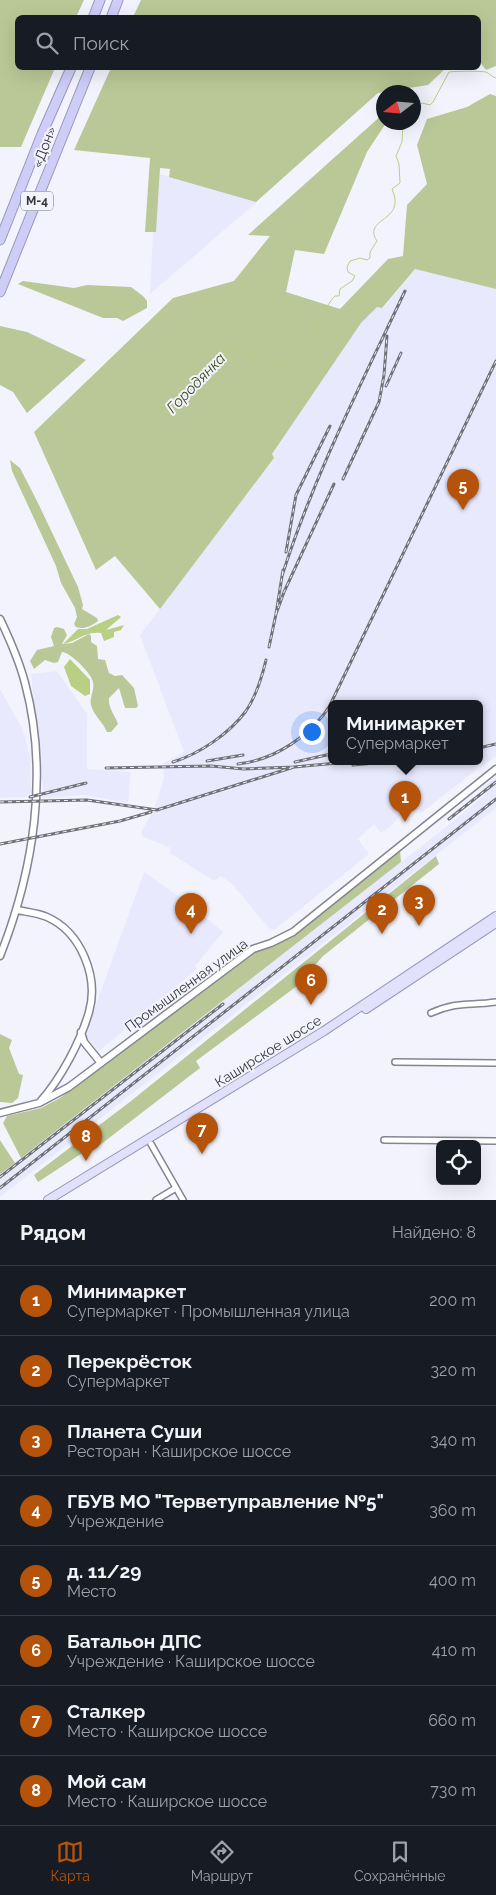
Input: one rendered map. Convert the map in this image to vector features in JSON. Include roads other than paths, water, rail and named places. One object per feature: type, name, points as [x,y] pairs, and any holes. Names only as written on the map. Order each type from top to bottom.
[{"type":"highway","points":[[94,15],[100,0]]},
{"type":"highway","points":[[112,15],[118,0]]},
{"type":"highway","name":"«Дон»","points":[[0,240],[42,134],[70,70]]},
{"type":"highway","name":"«Дон»","points":[[0,292],[89,70]]},
{"type":"main road","name":"Каширское шоссе","points":[[48,1200],[324,1031],[496,916]]},
{"type":"main road","name":"Каширское шоссе","points":[[57,1200],[326,1036],[496,923]]},
{"type":"street","points":[[0,619],[14,650],[28,697],[35,746],[37,801],[32,838],[17,910],[0,956]]},
{"type":"street","name":"Промышленная улица","points":[[0,1113],[39,1103],[64,1091],[254,949],[271,944],[293,932],[496,769]]},
{"type":"street","points":[[17,910],[40,915],[59,924],[68,932],[83,954],[91,978],[90,1011],[56,1082],[39,1103]]},
{"type":"street","points":[[432,1013],[459,1003],[471,1005],[496,1002]]},
{"type":"street","points":[[81,1032],[84,1042],[101,1063]]},
{"type":"street","points":[[396,1062],[496,1063]]},
{"type":"street","points":[[384,1140],[496,1142]]},
{"type":"street","points":[[150,1144],[183,1200]]},
{"type":"street","points":[[156,1200],[176,1188]]},
{"type":"waterway","name":"Городянка","points":[[421,104],[430,105],[433,102],[449,72],[486,72],[496,78]]},
{"type":"waterway","name":"Городянка","points":[[157,424],[165,414],[193,390],[227,352],[234,348],[240,345],[262,365],[272,371],[284,363],[309,339],[331,300],[335,296],[339,296],[340,289],[352,281],[355,276],[348,272],[347,267],[350,261],[360,258],[367,260],[370,258],[370,252],[377,241],[374,230],[393,210],[395,198],[392,189],[400,183],[399,164],[396,156],[402,142],[403,130]]},
{"type":"railway","points":[[282,576],[294,539],[323,467],[405,291]]},
{"type":"railway","points":[[343,479],[379,402],[384,375],[387,336]]},
{"type":"railway","points":[[386,386],[401,353]]},
{"type":"railway","points":[[332,700],[496,361]]},
{"type":"railway","points":[[286,552],[296,495],[330,426]]},
{"type":"railway","points":[[269,647],[276,614],[284,592],[334,484]]},
{"type":"railway","points":[[276,614],[283,570]]},
{"type":"railway","points":[[173,762],[193,754],[231,728],[250,705],[261,680],[266,660]]},
{"type":"railway","points":[[238,764],[252,762],[291,744],[314,726],[328,708]]},
{"type":"railway","points":[[483,747],[496,744]]},
{"type":"railway","points":[[207,761],[243,755]]},
{"type":"railway","points":[[295,762],[328,755]]},
{"type":"railway","points":[[106,768],[211,766],[244,769],[328,764]]},
{"type":"railway","points":[[0,802],[87,800],[157,810],[294,767]]},
{"type":"railway","points":[[449,819],[496,782]]},
{"type":"railway","points":[[30,797],[86,783]]},
{"type":"railway","points":[[0,1188],[496,799]]},
{"type":"railway","points":[[0,844],[120,821],[151,812]]},
{"type":"railway","points":[[0,1177],[223,1004]]},
{"type":"place","name":"д. 11/29","points":[[463,510]]},
{"type":"place","name":"Минимаркет","points":[[405,822]]},
{"type":"place","name":"Планета Суши","points":[[419,926]]},
{"type":"place","name":"ГБУВ МО \"Терветуправление №5\"","points":[[191,934]]},
{"type":"place","name":"Перекрёсток","points":[[382,934]]},
{"type":"place","name":"Батальон ДПС","points":[[311,1005]]},
{"type":"place","name":"Сталкер","points":[[202,1154]]},
{"type":"place","name":"Мой сам","points":[[86,1161]]}]
